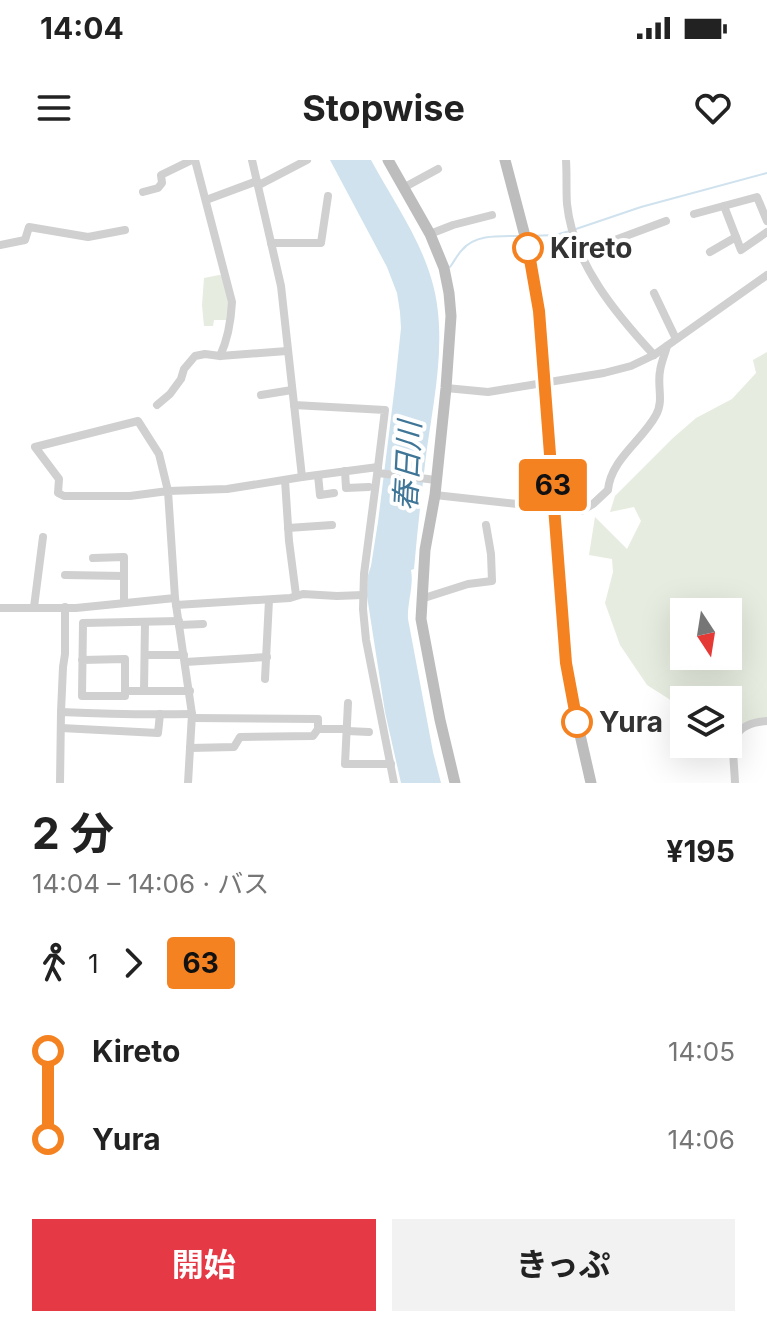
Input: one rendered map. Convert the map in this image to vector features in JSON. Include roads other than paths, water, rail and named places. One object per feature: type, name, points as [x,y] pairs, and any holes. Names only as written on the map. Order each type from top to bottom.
[{"type":"main road","points":[[388,160],[430,234],[444,268],[449,293],[451,316],[446,388],[435,495],[425,550],[421,619],[455,783]]},
{"type":"main road","points":[[505,160],[525,236],[537,299],[568,682],[591,783]]},
{"type":"street","points":[[143,192],[158,188],[162,183],[161,175],[194,160],[232,302],[225,346],[220,356]]},
{"type":"street","points":[[252,160],[281,286],[302,477]]},
{"type":"street","points":[[206,200],[258,183],[307,160]]},
{"type":"street","points":[[566,160],[567,206],[580,253],[622,321],[654,355]]},
{"type":"street","points":[[403,188],[438,169]]},
{"type":"street","points":[[271,243],[321,243],[328,196]]},
{"type":"street","points":[[694,214],[757,197],[767,221]]},
{"type":"street","points":[[724,206],[741,250],[767,232]]},
{"type":"street","points":[[430,234],[492,215]]},
{"type":"street","points":[[580,253],[666,221]]},
{"type":"street","points":[[0,245],[25,240],[29,227],[88,237],[125,230]]},
{"type":"street","points":[[710,252],[736,237]]},
{"type":"street","points":[[446,388],[488,392],[631,366],[654,355],[767,275]]},
{"type":"street","points":[[654,293],[676,339]]},
{"type":"street","points":[[435,495],[581,511],[593,504],[608,490],[609,478],[620,461],[656,416],[660,403],[659,373],[667,346]]},
{"type":"street","points":[[157,405],[170,394],[195,356],[287,351]]},
{"type":"street","points":[[261,395],[292,390]]},
{"type":"street","points":[[294,405],[385,410],[363,595],[366,640],[394,783]]},
{"type":"street","points":[[188,783],[192,716],[190,691],[176,602],[168,491],[159,454],[138,421],[35,447],[59,479],[58,493],[64,496],[130,496],[168,491],[227,489],[345,471],[378,470],[436,480]]},
{"type":"street","points":[[345,471],[346,488],[369,487]]},
{"type":"street","points":[[318,475],[315,495],[334,493]]},
{"type":"street","points":[[285,480],[296,595]]},
{"type":"street","points":[[288,528],[332,525]]},
{"type":"street","points":[[421,599],[468,584],[492,581],[486,525]]},
{"type":"street","points":[[34,607],[43,537]]},
{"type":"street","points":[[93,558],[124,557],[124,603]]},
{"type":"street","points":[[65,575],[124,576]]},
{"type":"street","points":[[0,608],[363,595]]},
{"type":"street","points":[[265,679],[269,600]]},
{"type":"street","points":[[60,783],[65,607]]},
{"type":"street","points":[[144,691],[145,622]]},
{"type":"street","points":[[82,660],[125,659],[125,696],[82,696],[82,660],[83,623],[203,624]]},
{"type":"street","points":[[145,655],[267,657]]},
{"type":"street","points":[[125,691],[190,691]]},
{"type":"street","points":[[348,703],[345,764],[391,764]]},
{"type":"street","points":[[61,712],[318,719],[318,729],[313,736],[240,737],[234,747],[190,748]]},
{"type":"street","points":[[61,728],[158,733],[160,714]]},
{"type":"street","points":[[735,783],[734,742],[737,733],[750,723],[767,721]]},
{"type":"street","points":[[318,729],[369,732]]},
{"type":"water","name":"春日川","points":[[330,160],[371,160],[420,249],[437,303],[438,372],[414,569],[411,570],[408,619],[441,783],[401,783],[385,712],[367,596],[395,385],[400,312],[387,267]]},
{"type":"waterway","points":[[576,229],[641,207],[767,173]]},
{"type":"waterway","points":[[529,236],[570,231]]},
{"type":"waterway","points":[[450,267],[462,250],[474,241],[488,237],[519,236]]},
{"type":"place","name":"Kireto","points":[[528,248]]},
{"type":"place","name":"Yura","points":[[577,722]]}]
